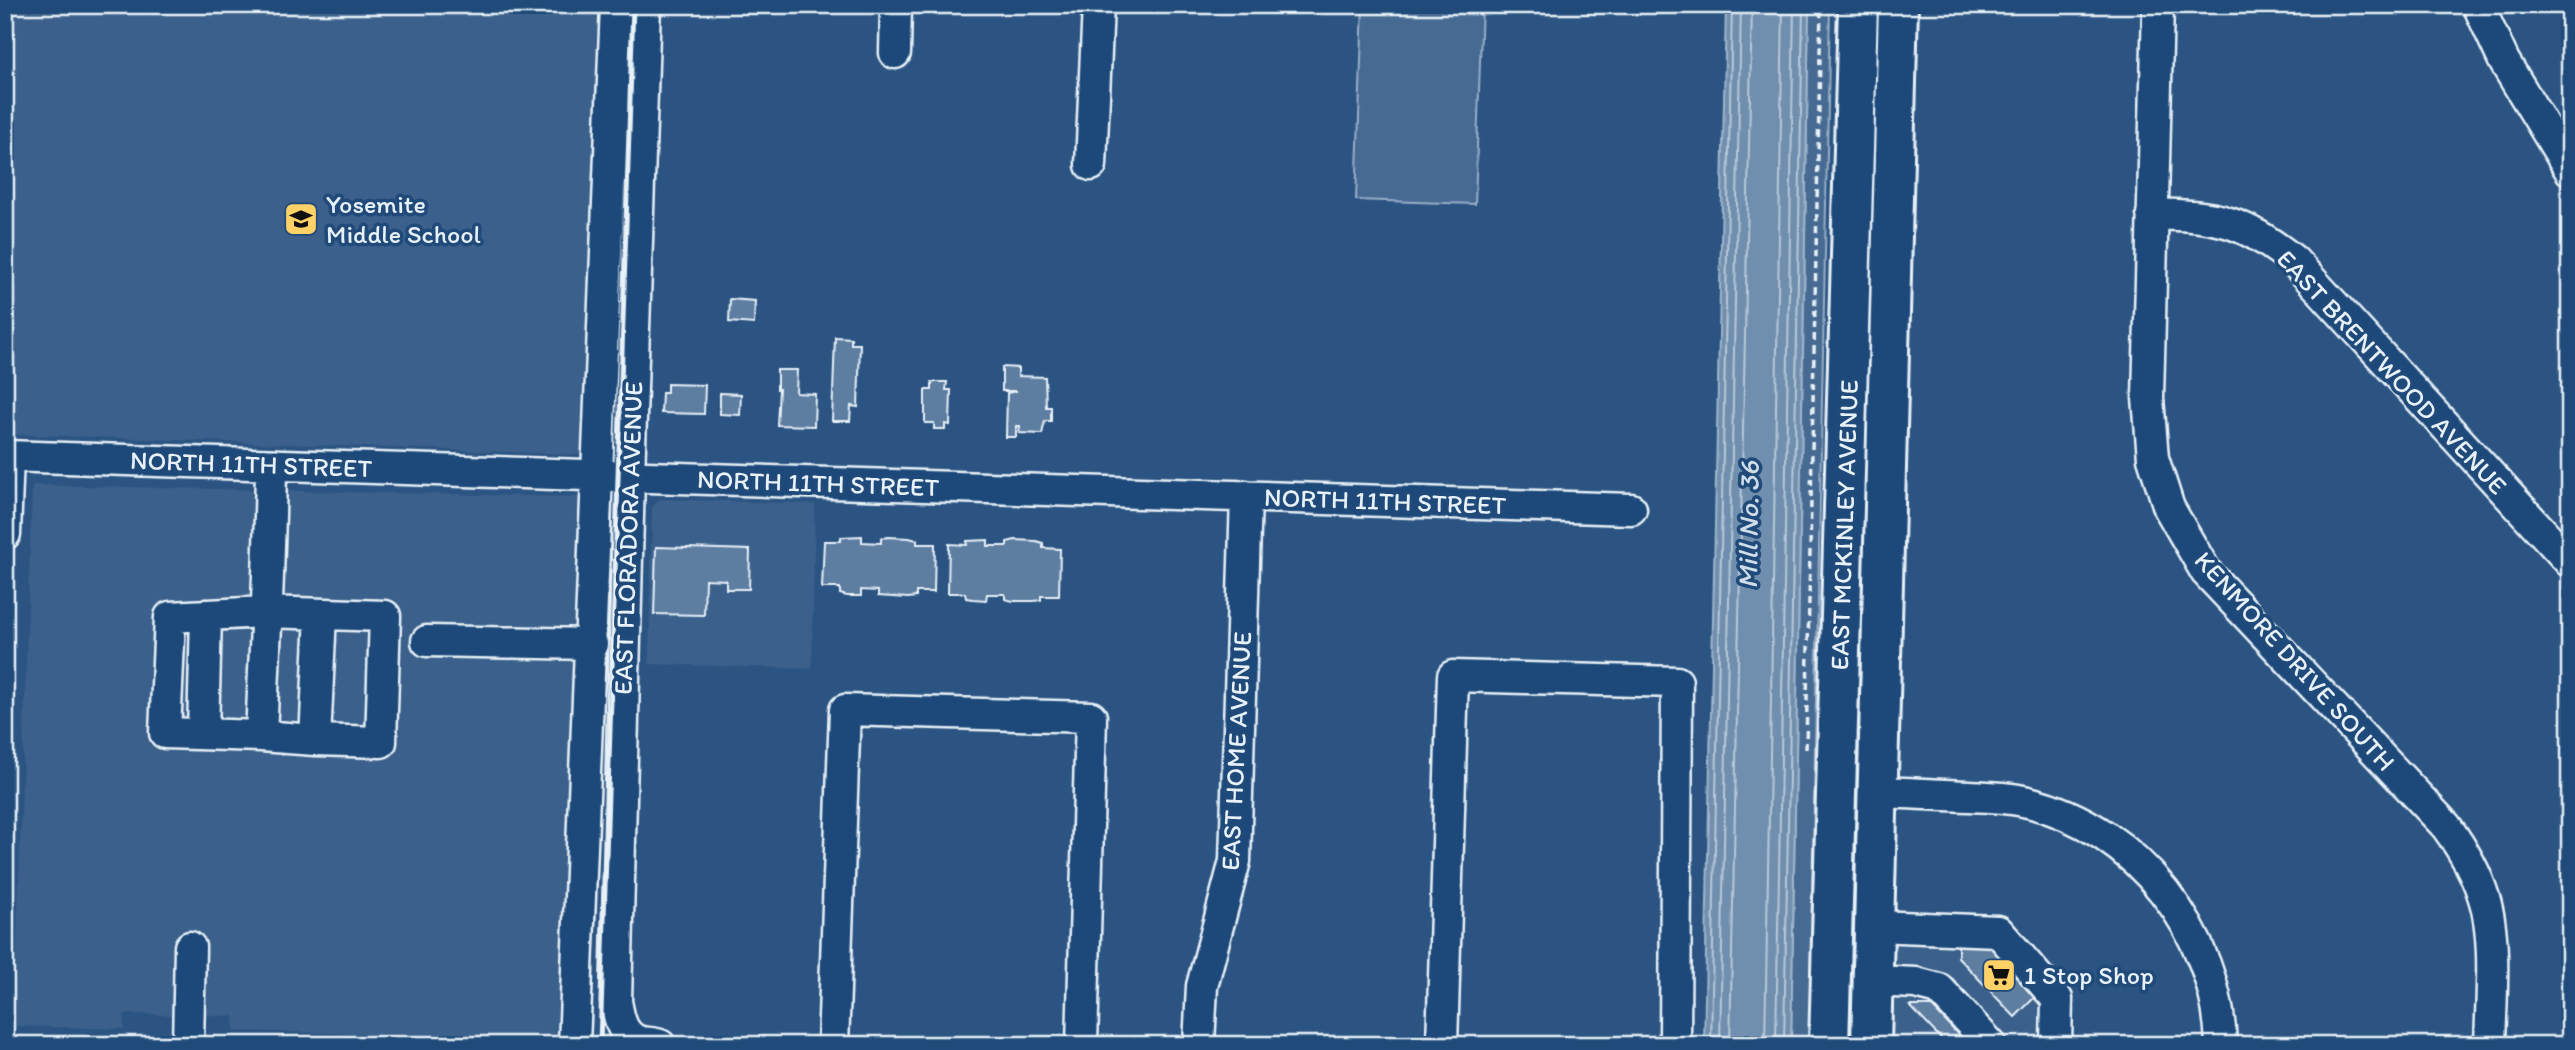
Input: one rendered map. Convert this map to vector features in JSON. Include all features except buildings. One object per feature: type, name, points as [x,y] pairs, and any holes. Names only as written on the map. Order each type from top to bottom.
[{"type":"main road","name":"EAST MCKINLEY AVENUE","points":[[1829,1045],[1858,5]]},
{"type":"main road","name":"EAST MCKINLEY AVENUE","points":[[1871,1045],[1898,5]]},
{"type":"main road","points":[[1845,518],[1863,596],[1861,667],[1865,682],[1871,689],[1881,693]]},
{"type":"street","name":"EAST FLORADORA AVENUE","points":[[574,1045],[616,5]]},
{"type":"street","name":"EAST FLORADORA AVENUE","points":[[645,5],[629,477],[616,1001],[620,1021],[627,1034],[639,1042],[660,1045]]},
{"type":"street","points":[[895,53],[896,5]]},
{"type":"street","points":[[1090,165],[1098,5]]},
{"type":"street","name":"KENMORE DRIVE SOUTH","points":[[2158,5],[2148,398],[2153,458],[2169,508],[2206,572],[2446,826],[2468,857],[2485,899],[2491,953],[2490,1045]]},
{"type":"street","points":[[2478,5],[2504,61],[2570,170]]},
{"type":"street","name":"EAST BRENTWOOD AVENUE","points":[[2152,214],[2199,216],[2237,224],[2267,240],[2294,261],[2570,562]]},
{"type":"street","name":"NORTH 11TH STREET","points":[[7,456],[1631,509]]},
{"type":"street","points":[[5,534],[7,456]]},
{"type":"street","points":[[261,736],[271,465]]},
{"type":"street","name":"EAST HOME AVENUE","points":[[1199,1045],[1202,986],[1235,861],[1246,496]]},
{"type":"street","points":[[266,612],[385,616],[381,742],[165,733],[170,617],[266,612]]},
{"type":"street","points":[[315,740],[321,614]]},
{"type":"street","points":[[427,641],[592,644]]},
{"type":"street","points":[[1442,1045],[1453,676],[1677,682],[1675,1045]]},
{"type":"street","points":[[833,1045],[845,710],[1091,717],[1082,1045]]},
{"type":"street","points":[[1878,792],[2027,801],[2085,824],[2111,840],[2156,882],[2195,939],[2208,968],[2214,992],[2221,1045]]},
{"type":"street","points":[[1875,926],[1998,931],[2057,999],[2056,1045]]},
{"type":"street","points":[[188,1045],[190,947]]},
{"type":"street","points":[[1873,981],[1916,983],[1939,989],[1992,1045]]},
{"type":"path","points":[[1806,755],[1821,5]]},
{"type":"shaded area","name":"Yosemite Middle School","points":[[5,5],[603,5],[587,455],[5,434]]},
{"type":"shaded area","points":[[1363,5],[1482,5],[1475,204],[1356,200]]},
{"type":"shaded area","points":[[1809,5],[1830,5],[1809,1045],[1791,1045]]},
{"type":"shaded area","points":[[32,485],[578,497],[584,500],[568,1038],[234,1031],[234,1016],[124,1014],[124,1029],[14,1026]]},
{"type":"shaded area","points":[[660,499],[815,504],[812,669],[649,664],[652,507]]},
{"type":"shaded area","points":[[1894,940],[1994,944],[2047,1002],[2046,1045],[1891,1045]]},
{"type":"water","name":"Mill No. 36","points":[[1726,5],[1809,5],[1791,1045],[1704,1045]]},
{"type":"railway","points":[[600,1045],[633,5]]},
{"type":"place","name":"Yosemite Middle School","points":[[301,219]]},
{"type":"place","name":"1 Stop Shop","points":[[1999,975]]}]
